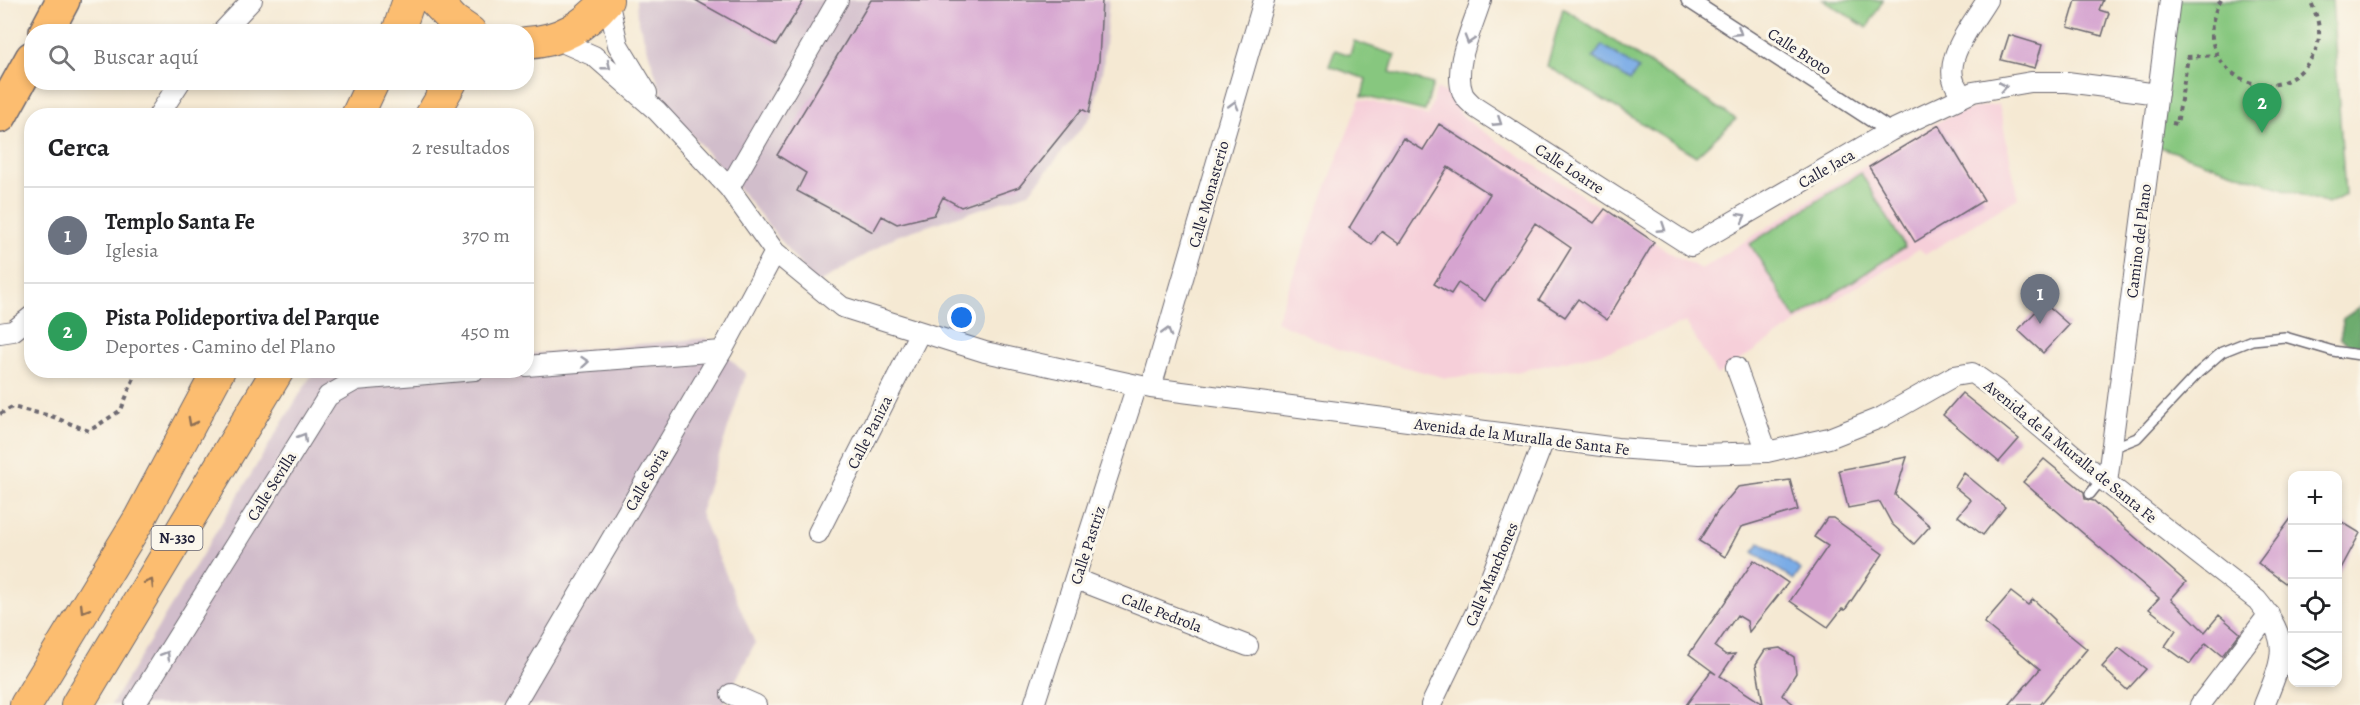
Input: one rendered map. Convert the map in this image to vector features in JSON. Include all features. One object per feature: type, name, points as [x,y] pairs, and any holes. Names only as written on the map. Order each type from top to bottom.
[{"type":"highway","points":[[50,24],[63,0]]},
{"type":"highway","points":[[401,24],[410,0]]},
{"type":"highway","points":[[434,0],[459,24]]},
{"type":"highway","points":[[541,41],[585,23],[607,0]]},
{"type":"highway","points":[[0,116],[24,72]]},
{"type":"highway","points":[[361,108],[370,90]]},
{"type":"highway","points":[[436,108],[446,90]]},
{"type":"highway","name":"N-330","points":[[26,705],[140,518],[215,378]]},
{"type":"highway","name":"N-330","points":[[77,705],[273,378]]},
{"type":"street","points":[[230,24],[252,0]]},
{"type":"street","name":"Avenida de la Muralla de Santa Fe","points":[[607,0],[618,45],[657,111]]},
{"type":"street","points":[[729,188],[838,0]]},
{"type":"street","name":"Calle Monasterio","points":[[1144,387],[1264,0]]},
{"type":"street","name":"Calle Loarre","points":[[1481,0],[1461,67],[1460,82],[1464,97],[1476,108],[1691,246]]},
{"type":"street","name":"Calle Broto","points":[[1689,0],[1890,131]]},
{"type":"street","points":[[1964,96],[1956,89],[1951,78],[1952,63],[1987,0]]},
{"type":"street","name":"Camino del Plano","points":[[2100,486],[2112,448],[2170,0]]},
{"type":"street","name":"Avenida de la Muralla de Santa Fe","points":[[541,41],[594,56],[657,111],[729,188],[775,252],[842,307],[985,352],[1144,387],[1545,440],[1698,454],[1767,452],[1829,438],[1882,417],[1954,376],[1972,374],[1995,389],[2100,486],[2236,582],[2269,614]]},
{"type":"street","name":"Calle Jaca","points":[[1691,246],[1890,131],[1964,96],[2031,82],[2067,82],[2158,94]]},
{"type":"street","points":[[163,108],[175,90]]},
{"type":"street","name":"Calle Soria","points":[[514,705],[722,351],[775,252]]},
{"type":"street","points":[[0,333],[13,331],[24,322]]},
{"type":"street","name":"Calle Paniza","points":[[818,533],[920,332]]},
{"type":"street","points":[[534,365],[722,351]]},
{"type":"street","points":[[1736,367],[1767,452]]},
{"type":"street","name":"Calle Sevilla","points":[[135,705],[328,396],[356,380],[380,378]]},
{"type":"street","name":"Calle Pastriz","points":[[1034,705],[1144,387]]},
{"type":"street","name":"Calle Manchones","points":[[1431,705],[1484,595],[1545,440]]},
{"type":"street","name":"Calle Pedrola","points":[[1077,579],[1248,646]]},
{"type":"street","points":[[2200,705],[2269,614],[2281,638],[2280,666],[2264,705]]},
{"type":"street","points":[[731,694],[756,705]]},
{"type":"lane","points":[[2112,448],[2137,438],[2199,372],[2222,352],[2252,340],[2284,337],[2360,356]]},
{"type":"path","points":[[2221,0],[2211,26],[2216,56],[2227,70],[2242,80],[2259,85],[2277,84],[2294,77],[2307,65],[2316,50],[2320,32],[2317,14],[2310,0]]},
{"type":"path","points":[[2162,56],[2199,58],[2216,56]]},
{"type":"path","points":[[0,414],[12,407],[51,416],[89,430],[121,410],[134,378]]},
{"type":"shaded area","points":[[636,0],[1109,0],[1103,67],[1092,115],[1029,193],[896,236],[816,285],[745,196],[665,104],[637,16]]},
{"type":"shaded area","points":[[1437,88],[1452,97],[1458,111],[1473,125],[1674,255],[1701,269],[1886,152],[1945,118],[1974,108],[1999,104],[2018,198],[1926,254],[1919,249],[1803,319],[1717,375],[1686,322],[1610,351],[1516,372],[1446,378],[1337,349],[1276,321],[1360,99],[1428,116]]},
{"type":"shaded area","points":[[707,338],[746,374],[700,513],[755,643],[723,705],[111,705],[310,378],[534,378],[534,353]]},
{"type":"green space","points":[[1823,0],[1883,0],[1867,28]]},
{"type":"green space","points":[[2171,0],[2332,0],[2345,195],[2328,204],[2151,144]]},
{"type":"green space","points":[[1563,8],[1736,119],[1696,156],[1547,66]]},
{"type":"green space","points":[[1354,41],[1395,55],[1390,72],[1433,84],[1425,111],[1362,96],[1366,79],[1329,66],[1335,50],[1350,55]]},
{"type":"green space","points":[[1861,173],[1905,247],[1796,319],[1750,244]]},
{"type":"green space","points":[[2360,307],[2360,351],[2340,338],[2344,318]]},
{"type":"water","points":[[1602,45],[1638,69],[1630,81],[1593,58]]},
{"type":"water","points":[[1760,542],[1801,570],[1794,580],[1753,552]]},
{"type":"building","points":[[695,0],[804,0],[776,45]]},
{"type":"building","points":[[871,0],[1102,0],[1099,61],[1089,113],[1082,109],[1019,187],[961,207],[943,197],[934,215],[897,224],[882,216],[873,232],[797,191],[806,173],[777,155]]},
{"type":"building","points":[[2076,0],[2103,0],[2099,10],[2109,13],[2102,36],[2068,27]]},
{"type":"building","points":[[2009,35],[2042,45],[2035,68],[2001,60]]},
{"type":"building","points":[[1439,124],[1594,223],[1605,209],[1654,242],[1607,320],[1578,299],[1565,317],[1539,300],[1571,248],[1535,223],[1485,301],[1458,283],[1451,294],[1434,284],[1490,194],[1448,167],[1399,244],[1381,231],[1372,245],[1349,228],[1403,138],[1423,150]]},
{"type":"building","points":[[1939,125],[1984,200],[1915,242],[1869,167]]},
{"type":"building","points":[[2044,303],[2069,325],[2043,353],[2018,330]]},
{"type":"building","points":[[1962,393],[2019,439],[1999,462],[1943,415]]},
{"type":"building","points":[[1907,457],[1895,495],[1930,526],[1914,544],[1892,524],[1880,502],[1848,508],[1839,470]]},
{"type":"building","points":[[2044,459],[2084,492],[2085,499],[2094,501],[2186,582],[2171,599],[2205,632],[2219,615],[2240,633],[2222,656],[2206,643],[2190,664],[2165,646],[2176,630],[2149,609],[2159,598],[2023,482]]},
{"type":"building","points":[[1964,473],[2005,507],[1983,535],[1958,516],[1971,500],[1955,487]]},
{"type":"building","points":[[1790,480],[1798,510],[1741,527],[1725,557],[1699,541],[1717,512],[1738,487]]},
{"type":"building","points":[[1827,518],[1833,518],[1883,554],[1845,610],[1842,609],[1828,627],[1790,601],[1828,546],[1814,537]]},
{"type":"building","points":[[2288,522],[2288,585],[2258,563]]},
{"type":"building","points":[[2342,522],[2360,533],[2342,567]]},
{"type":"building","points":[[1754,560],[1788,583],[1749,632],[1747,621],[1737,615],[1715,647],[1726,655],[1735,654],[1720,676],[1763,704],[1756,664],[1765,650],[1780,648],[1794,657],[1796,673],[1782,695],[1795,705],[1686,705],[1711,671],[1716,674],[1689,654]]},
{"type":"building","points":[[2011,592],[2028,605],[2033,599],[2055,620],[2054,622],[2087,649],[2040,705],[2009,705],[2040,669],[1984,623]]},
{"type":"building","points":[[2119,648],[2146,669],[2127,690],[2102,667]]},
{"type":"place","name":"Pista Polideportiva del Parque","points":[[2262,133]]},
{"type":"place","name":"Templo Santa Fe","points":[[2040,324]]}]
